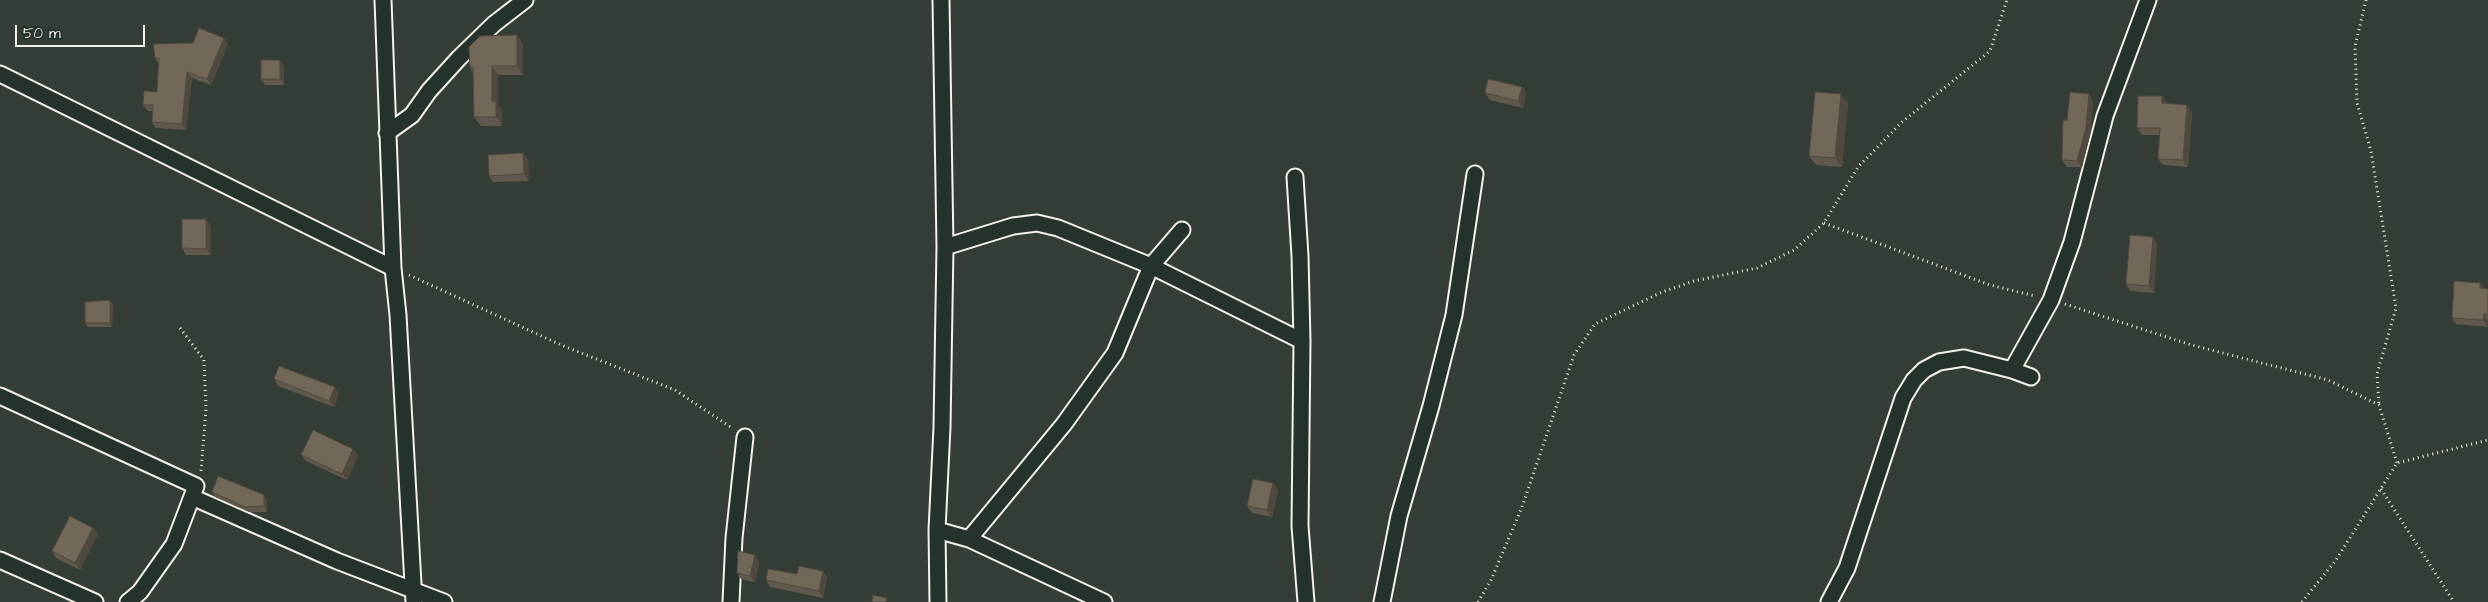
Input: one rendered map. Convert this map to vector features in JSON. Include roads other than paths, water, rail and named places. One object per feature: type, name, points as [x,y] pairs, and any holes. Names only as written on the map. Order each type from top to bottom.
[{"type":"street","points":[[383,0],[393,268],[398,315],[414,597]]},
{"type":"street","points":[[387,133],[412,115],[429,91],[459,58],[494,24],[525,0]]},
{"type":"street","points":[[938,602],[937,530],[942,427],[945,247],[941,0]]},
{"type":"street","points":[[2012,370],[2051,300],[2072,242],[2105,116],[2148,0]]},
{"type":"street","points":[[0,74],[393,268]]},
{"type":"street","points":[[1382,602],[1399,516],[1431,406],[1454,315],[1475,174]]},
{"type":"street","points":[[1295,177],[1300,256],[1302,341],[1300,526],[1306,602]]},
{"type":"street","points":[[945,247],[1013,226],[1037,223],[1058,228],[1151,266],[1302,341]]},
{"type":"street","points":[[968,539],[1064,424],[1115,353],[1151,266],[1182,230]]},
{"type":"street","points":[[1829,602],[1847,568],[1903,398],[1914,380],[1924,370],[1939,362],[1964,358],[2012,370],[2031,377]]},
{"type":"street","points":[[0,396],[414,597],[444,602]]},
{"type":"street","points":[[731,602],[734,538],[745,437]]},
{"type":"street","points":[[128,602],[140,592],[174,544],[194,491]]},
{"type":"street","points":[[937,530],[968,539],[1104,602]]},
{"type":"street","points":[[0,560],[95,602]]}]
